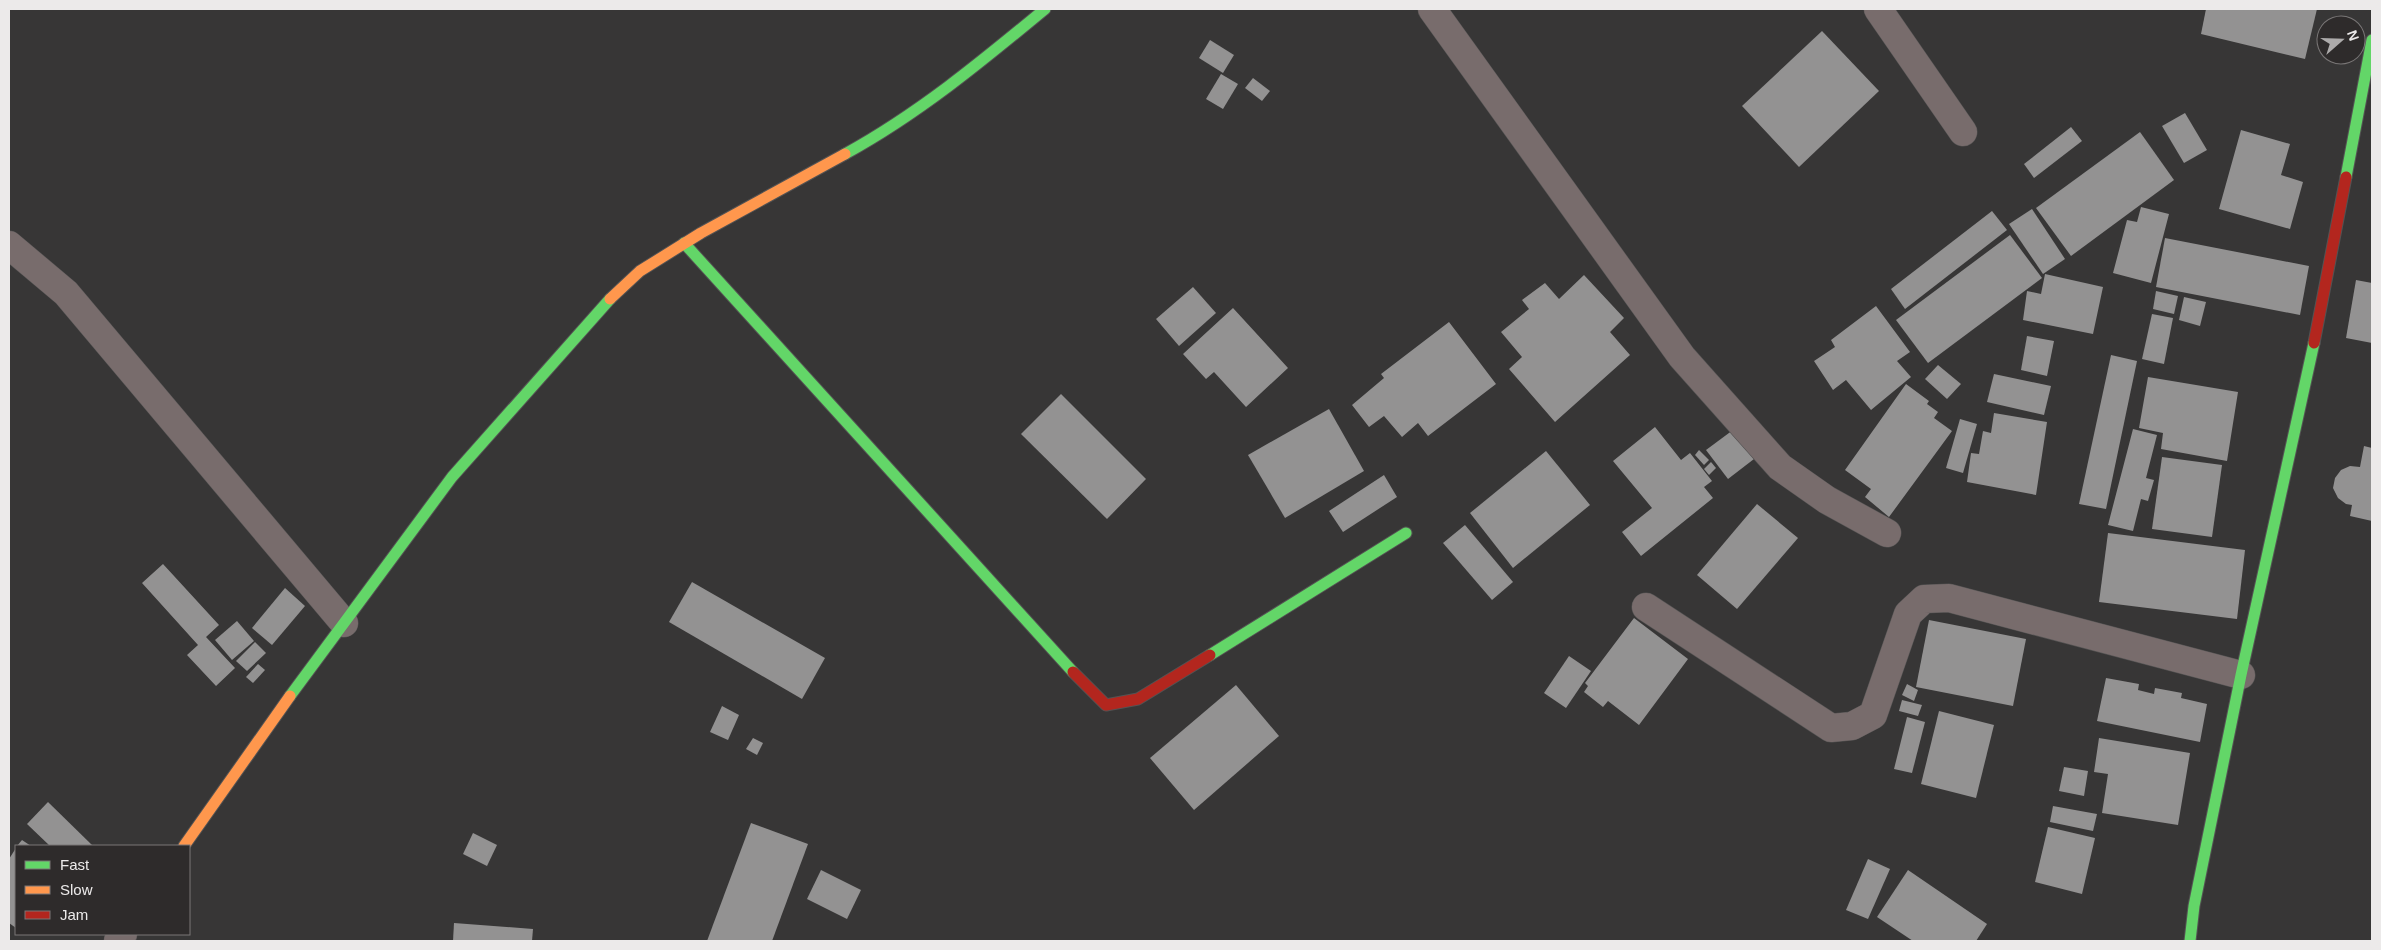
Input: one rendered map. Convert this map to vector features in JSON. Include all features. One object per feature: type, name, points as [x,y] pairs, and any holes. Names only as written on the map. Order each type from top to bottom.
[{"type":"street","points":[[185,845],[344,623],[452,477],[598,310],[640,271],[684,243],[869,141],[956,82],[1045,9]]},
{"type":"street","points":[[1432,9],[1682,357],[1780,467],[1827,500],[1887,533]]},
{"type":"street","points":[[1878,9],[1963,132]]},
{"type":"street","points":[[2190,941],[2194,906],[2241,675],[2317,326],[2372,40]]},
{"type":"street","points":[[684,243],[1085,686],[1106,705],[1138,699],[1406,533]]},
{"type":"street","points":[[9,244],[66,292],[344,623]]},
{"type":"street","points":[[1646,606],[1831,728],[1852,726],[1873,715],[1908,614],[1924,599],[1949,598],[2241,675]]},
{"type":"building","points":[[2206,9],[2317,9],[2305,59],[2201,34]]},
{"type":"building","points":[[1822,31],[1879,91],[1799,167],[1742,106]]},
{"type":"building","points":[[1210,40],[1234,55],[1223,73],[1199,58]]},
{"type":"building","points":[[1221,74],[1238,84],[1223,109],[1206,99]]},
{"type":"building","points":[[1253,78],[1270,91],[1262,101],[1245,88]]},
{"type":"building","points":[[2185,113],[2207,150],[2184,163],[2162,126]]},
{"type":"building","points":[[2071,127],[2082,141],[2034,178],[2024,164]]},
{"type":"building","points":[[2241,130],[2290,144],[2281,175],[2303,182],[2290,229],[2219,209]]},
{"type":"building","points":[[2140,132],[2174,180],[2071,256],[2036,208]]},
{"type":"building","points":[[2141,207],[2169,214],[2151,283],[2113,273],[2127,220],[2137,222]]},
{"type":"building","points":[[2032,209],[2065,259],[2043,274],[2009,224]]},
{"type":"building","points":[[1992,211],[2007,230],[1905,309],[1891,289]]},
{"type":"building","points":[[2010,235],[2042,278],[1928,363],[1896,320]]},
{"type":"building","points":[[2165,238],[2309,266],[2300,315],[2156,287]]},
{"type":"building","points":[[2045,274],[2103,287],[2093,334],[2023,320],[2027,291],[2041,294]]},
{"type":"building","points":[[1584,275],[1624,318],[1610,332],[1630,355],[1555,422],[1509,369],[1522,357],[1501,332],[1529,309],[1522,300],[1545,283],[1559,299]]},
{"type":"building","points":[[2356,280],[2372,283],[2372,343],[2346,338]]},
{"type":"building","points":[[1193,287],[1216,313],[1179,346],[1156,319]]},
{"type":"building","points":[[2156,291],[2178,296],[2174,314],[2153,309]]},
{"type":"building","points":[[2184,297],[2206,302],[2200,326],[2179,320]]},
{"type":"building","points":[[1876,306],[1910,352],[1897,361],[1911,377],[1871,410],[1846,380],[1833,390],[1814,361],[1835,347],[1831,340]]},
{"type":"building","points":[[1233,308],[1288,368],[1246,407],[1214,372],[1206,379],[1183,354]]},
{"type":"building","points":[[2152,314],[2173,318],[2164,364],[2142,359]]},
{"type":"building","points":[[1449,322],[1496,384],[1428,436],[1418,423],[1402,437],[1384,416],[1369,427],[1352,405],[1384,378],[1381,374]]},
{"type":"building","points":[[2027,336],[2054,341],[2047,376],[2021,370]]},
{"type":"building","points":[[2111,355],[2137,361],[2106,509],[2079,504]]},
{"type":"building","points":[[1938,365],[1961,384],[1947,399],[1925,379]]},
{"type":"building","points":[[1994,374],[2051,386],[2044,415],[1987,402]]},
{"type":"building","points":[[2148,377],[2238,392],[2227,461],[2161,449],[2163,433],[2139,428]]},
{"type":"building","points":[[1906,384],[1929,401],[1927,404],[1938,412],[1934,418],[1952,431],[1889,517],[1865,497],[1871,489],[1845,470]]},
{"type":"building","points":[[1061,394],[1146,479],[1107,519],[1021,434]]},
{"type":"building","points":[[1329,409],[1364,471],[1285,518],[1248,455]]},
{"type":"building","points":[[1994,413],[2047,422],[2036,495],[1967,482],[1971,453],[1979,454],[1983,431],[1991,433]]},
{"type":"building","points":[[1960,419],[1977,424],[1963,473],[1946,468]]},
{"type":"building","points":[[1655,427],[1681,460],[1690,453],[1712,481],[1704,487],[1713,498],[1641,556],[1622,532],[1652,508],[1613,461]]},
{"type":"building","points":[[2133,429],[2157,435],[2146,478],[2154,480],[2148,501],[2141,499],[2133,531],[2108,525]]},
{"type":"building","points":[[1733,430],[1754,459],[1728,479],[1706,450]]},
{"type":"building","points":[[2364,446],[2372,448],[2372,521],[2350,516],[2352,505],[2346,504],[2338,498],[2333,488],[2335,478],[2341,470],[2350,466],[2360,467]]},
{"type":"building","points":[[1699,450],[1709,460],[1704,465],[1695,455]]},
{"type":"building","points":[[1546,451],[1590,505],[1513,568],[1470,513]]},
{"type":"building","points":[[2162,457],[2222,465],[2212,537],[2152,529]]},
{"type":"building","points":[[1711,462],[1716,468],[1709,475],[1704,469]]},
{"type":"building","points":[[1384,475],[1397,497],[1343,532],[1329,511]]},
{"type":"building","points":[[1757,504],[1798,538],[1737,609],[1697,575]]},
{"type":"building","points":[[1465,525],[1513,582],[1492,600],[1443,543]]},
{"type":"building","points":[[2108,533],[2245,550],[2237,619],[2099,602]]},
{"type":"building","points":[[163,564],[219,625],[206,637],[235,668],[216,686],[187,655],[198,645],[142,583]]},
{"type":"building","points":[[692,582],[825,658],[802,699],[669,622]]},
{"type":"building","points":[[285,588],[305,606],[272,645],[252,628]]},
{"type":"building","points":[[1634,618],[1688,659],[1639,725],[1608,701],[1603,707],[1584,692],[1588,686],[1585,683]]},
{"type":"building","points":[[1929,620],[2026,639],[2013,706],[1916,687]]},
{"type":"building","points":[[237,621],[254,641],[232,660],[215,640]]},
{"type":"building","points":[[255,642],[266,653],[247,671],[236,661]]},
{"type":"building","points":[[1569,656],[1591,671],[1566,708],[1544,693]]},
{"type":"building","points":[[258,664],[265,670],[253,683],[246,677]]},
{"type":"building","points":[[2106,678],[2139,684],[2138,690],[2154,694],[2155,688],[2182,693],[2181,698],[2207,704],[2200,742],[2097,721]]},
{"type":"building","points":[[1907,684],[1918,690],[1914,701],[1902,695]]},
{"type":"building","points":[[1236,685],[1279,736],[1194,810],[1150,758]]},
{"type":"building","points":[[1902,700],[1922,705],[1918,716],[1899,711]]},
{"type":"building","points":[[722,706],[739,715],[728,740],[710,732]]},
{"type":"building","points":[[1939,711],[1994,725],[1976,798],[1921,784]]},
{"type":"building","points":[[1907,717],[1925,722],[1912,773],[1894,769]]},
{"type":"building","points":[[753,738],[763,743],[757,755],[746,749]]},
{"type":"building","points":[[2099,738],[2190,753],[2178,825],[2102,813],[2108,774],[2094,772]]},
{"type":"building","points":[[2064,767],[2088,771],[2084,796],[2059,791]]},
{"type":"building","points":[[48,802],[92,845],[49,845],[27,824]]},
{"type":"building","points":[[2053,806],[2097,814],[2093,831],[2050,822]]},
{"type":"building","points":[[751,823],[808,844],[772,941],[707,941]]},
{"type":"building","points":[[2048,827],[2095,838],[2082,894],[2035,882]]},
{"type":"building","points":[[473,833],[497,845],[487,866],[463,854]]},
{"type":"building","points":[[22,840],[30,845],[18,845]]},
{"type":"building","points":[[15,850],[15,927],[9,923],[9,859]]},
{"type":"building","points":[[1868,859],[1890,869],[1868,919],[1846,910]]},
{"type":"building","points":[[821,870],[861,890],[847,919],[807,899]]},
{"type":"building","points":[[1908,870],[1987,924],[1976,941],[1913,941],[1877,917]]},
{"type":"building","points":[[454,923],[533,929],[532,941],[453,941]]},
{"type":"traffic: fast","points":[[845,154],[923,105],[973,68],[1045,9]]},
{"type":"traffic: fast","points":[[2346,177],[2372,40]]},
{"type":"traffic: fast","points":[[684,243],[1073,672]]},
{"type":"traffic: fast","points":[[290,696],[452,477],[610,299]]},
{"type":"traffic: fast","points":[[2190,941],[2194,906],[2241,675],[2314,343]]},
{"type":"traffic: fast","points":[[1210,655],[1406,533]]},
{"type":"traffic: slow","points":[[610,299],[640,271],[701,233],[845,154]]},
{"type":"traffic: slow","points":[[185,845],[290,696]]},
{"type":"traffic: jam","points":[[2314,343],[2346,177]]},
{"type":"traffic: jam","points":[[1073,672],[1106,705],[1138,699],[1210,655]]}]
